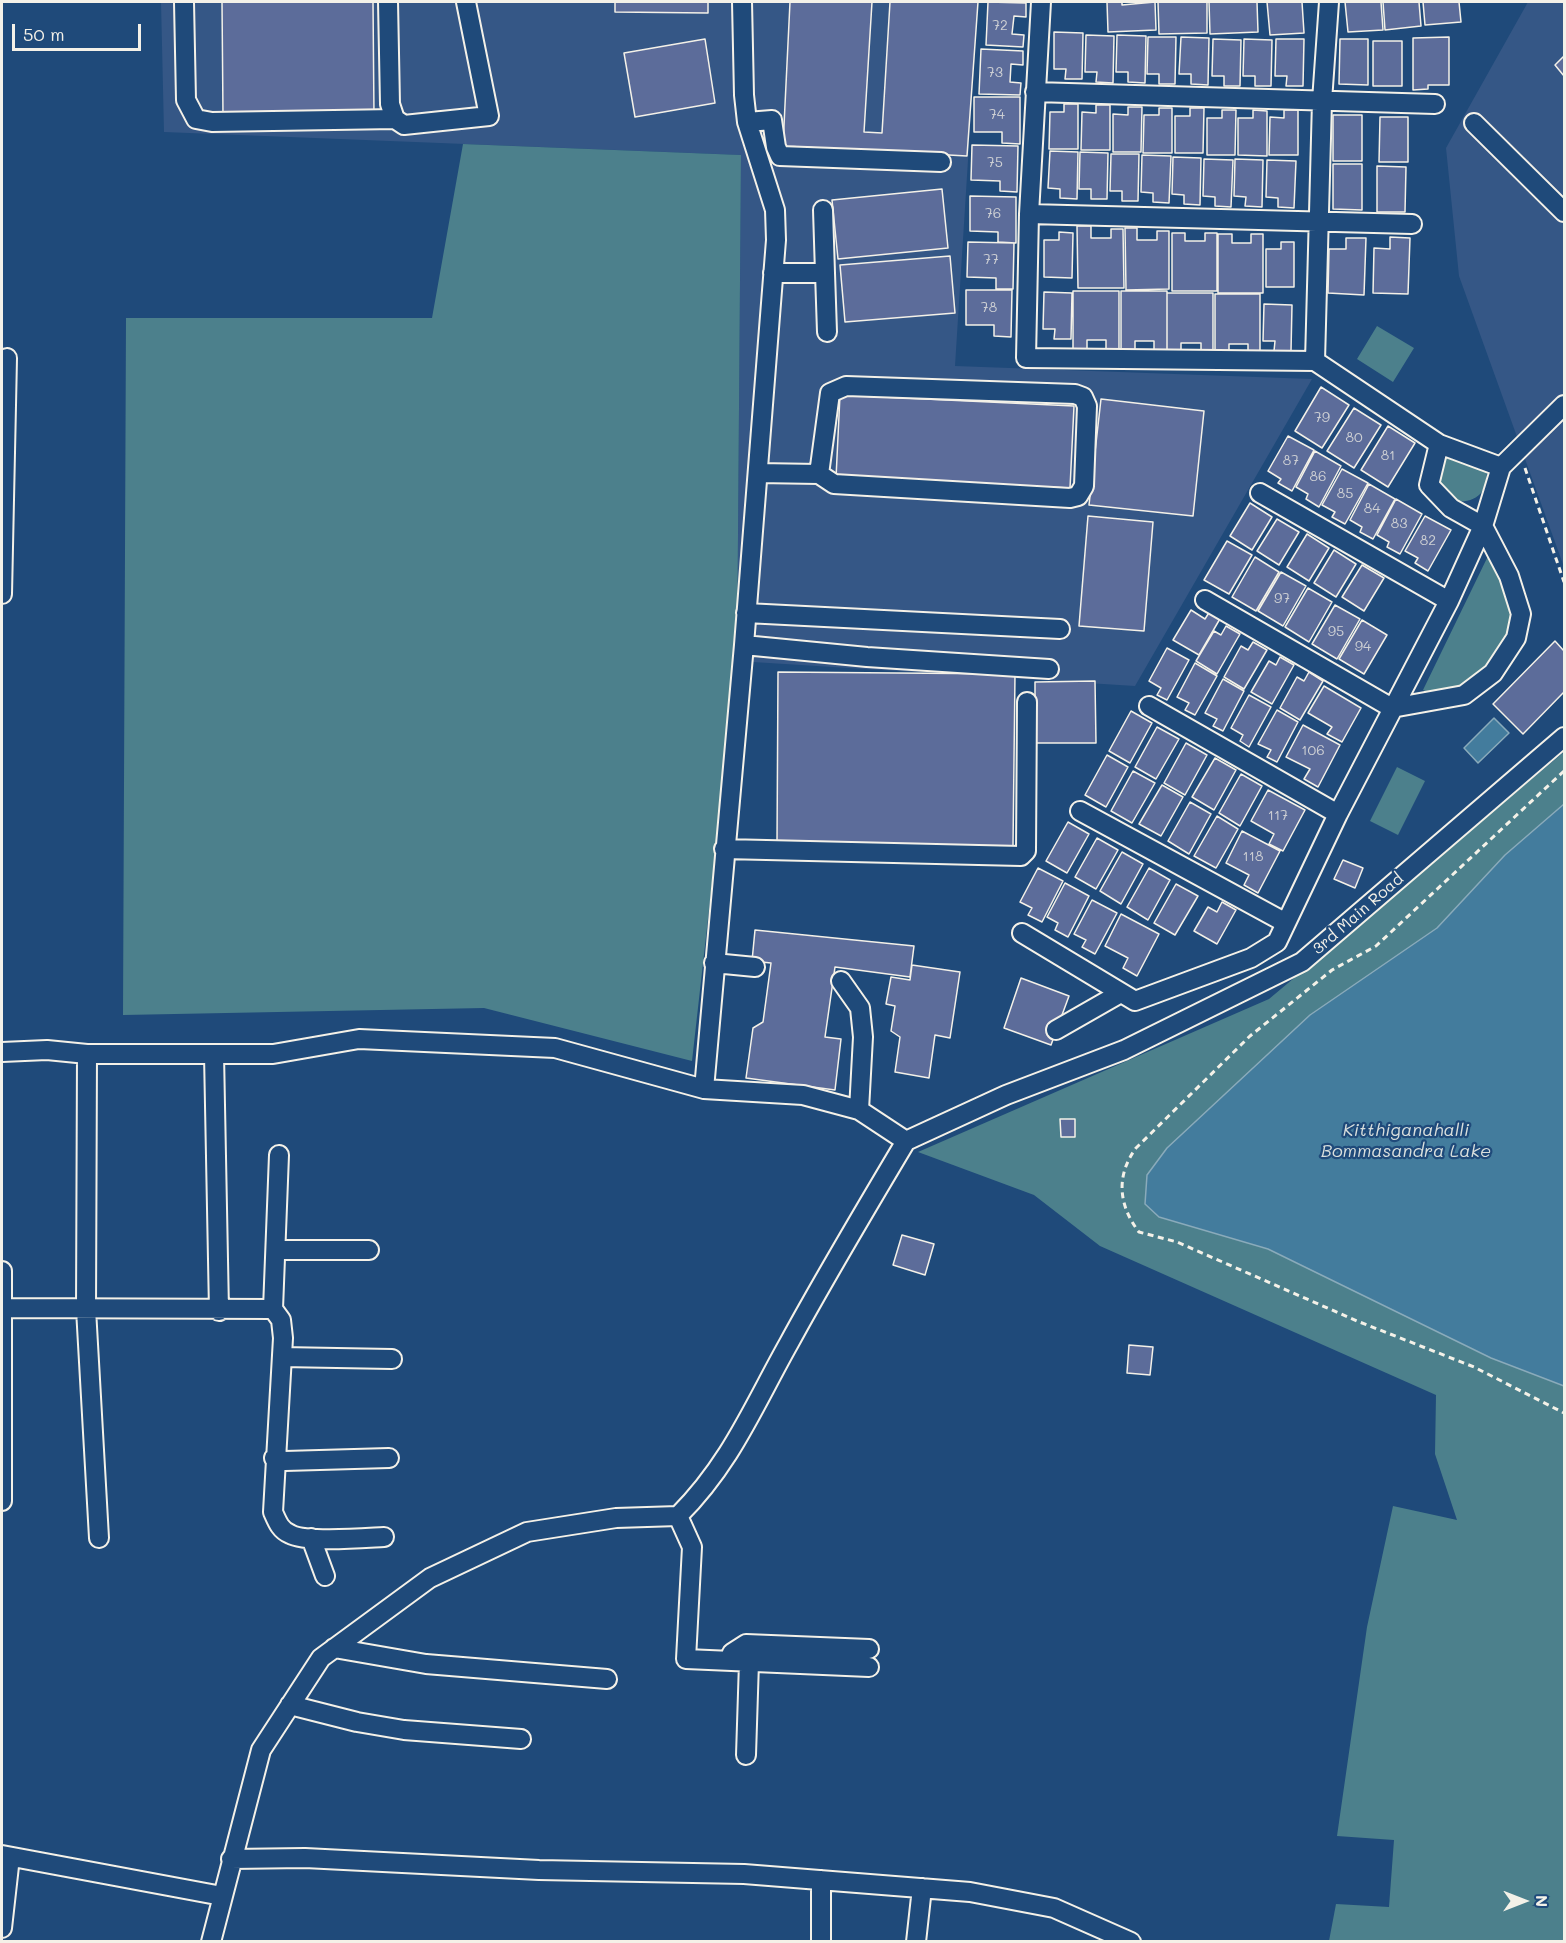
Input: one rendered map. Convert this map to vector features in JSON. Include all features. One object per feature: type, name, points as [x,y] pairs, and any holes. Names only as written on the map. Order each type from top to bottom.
[{"type":"street","points":[[184,2],[186,100],[196,119],[212,122],[395,120],[404,124],[489,116],[466,2]]},
{"type":"street","points":[[388,2],[390,104],[395,120]]},
{"type":"street","points":[[704,1089],[744,645],[773,273],[775,210],[747,122],[744,95],[742,2]]},
{"type":"street","points":[[1041,2],[1029,214],[1026,358],[1315,361],[1439,444],[1501,466]]},
{"type":"street","points":[[1315,361],[1322,101],[1329,2]]},
{"type":"street","points":[[1035,92],[1435,104]]},
{"type":"street","points":[[747,122],[771,120],[780,156],[941,162]]},
{"type":"street","points":[[1474,123],[1564,212]]},
{"type":"street","points":[[824,210],[827,332]]},
{"type":"street","points":[[1029,214],[1412,224]]},
{"type":"street","points":[[773,273],[825,273]]},
{"type":"street","points":[[2,594],[7,358]]},
{"type":"street","points":[[758,473],[819,474],[834,484],[1070,498],[1078,496],[1084,486],[1088,406],[1083,397],[1075,394],[846,386],[830,393],[819,474]]},
{"type":"street","points":[[1022,933],[1119,994],[1135,1001],[1251,958],[1277,942],[1338,814],[1449,601],[1483,526],[1501,466],[1564,405]]},
{"type":"street","points":[[1205,600],[1392,708],[1464,695],[1493,673],[1516,638],[1521,614],[1509,576],[1483,526],[1451,508],[1430,485],[1439,444]]},
{"type":"street","points":[[1260,493],[1449,601]]},
{"type":"street","points":[[746,613],[1060,629]]},
{"type":"street","points":[[744,645],[867,657],[1049,669]]},
{"type":"street","points":[[724,849],[1021,856],[1026,851],[1027,702]]},
{"type":"street","points":[[1149,706],[1338,814]]},
{"type":"street","name":"3rd Main Road","points":[[906,1141],[1006,1095],[1124,1050],[1302,962],[1564,737]]},
{"type":"street","points":[[1080,811],[1286,923]]},
{"type":"street","points":[[714,963],[755,967]]},
{"type":"street","points":[[841,981],[860,1008],[862,1026],[860,1110]]},
{"type":"street","points":[[1056,1030],[1119,994]]},
{"type":"street","points":[[2,1052],[47,1050],[87,1054],[273,1054],[359,1039],[555,1048],[704,1089],[803,1095],[860,1110],[906,1141],[788,1345],[744,1430],[706,1488],[678,1516],[616,1518],[527,1532],[430,1578],[321,1658],[261,1750],[211,1941]]},
{"type":"street","points":[[87,1054],[86,1310],[99,1538]]},
{"type":"street","points":[[214,1054],[219,1311]]},
{"type":"street","points":[[279,1155],[273,1310],[281,1320],[282,1356],[274,1458],[273,1512],[279,1526],[290,1535],[311,1538],[384,1538]]},
{"type":"street","points":[[277,1250],[369,1250]]},
{"type":"street","points":[[2,1271],[2,1501]]},
{"type":"street","points":[[2,1308],[273,1310]]},
{"type":"street","points":[[282,1356],[392,1359]]},
{"type":"street","points":[[274,1458],[285,1461],[389,1458]]},
{"type":"street","points":[[678,1516],[692,1547],[686,1659],[749,1662],[869,1658],[746,1644],[732,1653],[729,1661]]},
{"type":"street","points":[[311,1538],[324,1576]]},
{"type":"street","points":[[334,1648],[426,1664],[607,1679]]},
{"type":"street","points":[[746,1755],[749,1662]]},
{"type":"street","points":[[290,1705],[357,1722],[404,1730],[521,1739]]},
{"type":"street","points":[[2,1928],[6,1856],[222,1896]]},
{"type":"street","points":[[231,1859],[304,1858],[539,1870],[744,1874],[970,1892],[1054,1908],[1131,1941]]},
{"type":"street","points":[[821,1880],[821,1941]]},
{"type":"street","points":[[916,1941],[922,1888]]},
{"type":"path","points":[[1518,450],[1564,582]]},
{"type":"path","points":[[1564,771],[1376,946],[1332,970],[1250,1036],[1136,1148],[1125,1167],[1121,1189],[1126,1212],[1139,1232],[1177,1242],[1357,1321],[1474,1367],[1564,1413]]},
{"type":"shaded area","points":[[161,2],[978,2],[955,366],[1312,379],[1135,686],[737,661],[741,155],[164,132]]},
{"type":"shaded area","points":[[1528,2],[1564,2],[1564,567],[1459,276],[1446,148]]},
{"type":"green space","points":[[463,144],[741,155],[737,661],[692,1061],[484,1008],[123,1015],[126,318],[432,318]]},
{"type":"green space","points":[[1377,326],[1414,348],[1393,382],[1357,359]]},
{"type":"green space","points":[[1450,455],[1486,467],[1484,488],[1476,497],[1470,500],[1455,501],[1438,484],[1443,460]]},
{"type":"green space","points":[[1489,554],[1501,575],[1512,604],[1514,618],[1511,631],[1493,660],[1481,673],[1452,691],[1437,693],[1423,690]]},
{"type":"green space","points":[[1564,752],[1564,804],[1505,855],[1437,928],[1310,1015],[1159,1217],[1268,1249],[1491,1358],[1564,1386],[1564,1941],[1329,1941],[1336,1904],[1389,1907],[1394,1840],[1337,1836],[1367,1627],[1393,1506],[1457,1520],[1435,1454],[1436,1395],[1100,1246],[1034,1195],[918,1152],[1269,999]]},
{"type":"green space","points":[[1397,767],[1425,781],[1398,835],[1370,821]]},
{"type":"water","points":[[1494,718],[1509,733],[1478,763],[1464,748]]},
{"type":"water","name":"Kitthiganahalli Bommasandra Lake","points":[[1564,804],[1564,1386],[1491,1358],[1268,1249],[1159,1217],[1145,1204],[1147,1175],[1167,1148],[1310,1015],[1437,928],[1505,855]]},
{"type":"building","points":[[222,2],[373,2],[374,116],[223,116]]},
{"type":"building","points":[[615,2],[708,2],[708,13],[615,12]]},
{"type":"building","points":[[790,2],[872,2],[864,132],[882,133],[890,2],[978,2],[967,156],[783,146]]},
{"type":"building","points":[[988,2],[1026,3],[1026,17],[1014,16],[1012,34],[1024,35],[1023,47],[986,45]]},
{"type":"building","points":[[1107,2],[1122,2],[1122,5],[1155,2],[1156,30],[1108,32]]},
{"type":"building","points":[[1158,2],[1207,2],[1207,33],[1159,34]]},
{"type":"building","points":[[1209,2],[1257,2],[1258,32],[1210,34]]},
{"type":"building","points":[[1267,2],[1302,2],[1304,33],[1270,35]]},
{"type":"building","points":[[1345,2],[1381,2],[1383,30],[1348,32]]},
{"type":"building","points":[[1383,2],[1419,2],[1421,26],[1385,30]]},
{"type":"building","points":[[1423,2],[1459,2],[1461,22],[1425,25]]},
{"type":"building","points":[[1054,32],[1083,33],[1082,79],[1065,79],[1066,69],[1054,69]]},
{"type":"building","points":[[1086,35],[1114,36],[1113,83],[1096,82],[1097,72],[1085,72]]},
{"type":"building","points":[[1117,35],[1146,36],[1145,83],[1128,82],[1128,72],[1116,72]]},
{"type":"building","points":[[1148,37],[1176,37],[1175,84],[1159,84],[1159,74],[1147,74]]},
{"type":"building","points":[[1181,37],[1209,38],[1208,85],[1191,84],[1191,74],[1179,74]]},
{"type":"building","points":[[1449,37],[1449,85],[1428,85],[1428,89],[1413,90],[1413,38]]},
{"type":"building","points":[[705,39],[715,103],[635,117],[624,53]]},
{"type":"building","points":[[1213,39],[1241,40],[1240,86],[1224,86],[1224,76],[1212,76]]},
{"type":"building","points":[[1244,39],[1272,40],[1271,86],[1255,86],[1255,76],[1243,76]]},
{"type":"building","points":[[1276,39],[1304,39],[1303,86],[1286,86],[1287,76],[1275,76]]},
{"type":"building","points":[[1340,39],[1368,39],[1368,85],[1339,84]]},
{"type":"building","points":[[1373,41],[1402,41],[1402,86],[1373,86]]},
{"type":"building","points":[[981,49],[1023,51],[1023,65],[1011,64],[1010,82],[1021,83],[1020,95],[979,94]]},
{"type":"building","points":[[1564,56],[1564,76],[1555,65]]},
{"type":"building","points":[[974,97],[1020,97],[1020,144],[1002,143],[1002,132],[974,132]]},
{"type":"building","points":[[1064,104],[1078,104],[1078,149],[1049,149],[1050,112],[1064,112]]},
{"type":"building","points":[[1096,105],[1110,105],[1110,150],[1081,150],[1082,112],[1096,113]]},
{"type":"building","points":[[1128,107],[1142,107],[1141,152],[1113,152],[1113,114],[1128,115]]},
{"type":"building","points":[[1159,108],[1172,108],[1172,153],[1143,153],[1144,115],[1159,115]]},
{"type":"building","points":[[1190,108],[1204,108],[1203,153],[1175,153],[1175,116],[1190,116]]},
{"type":"building","points":[[1222,110],[1236,110],[1235,155],[1207,155],[1207,118],[1222,118]]},
{"type":"building","points":[[1253,110],[1267,111],[1267,156],[1238,155],[1238,118],[1253,118]]},
{"type":"building","points":[[1284,110],[1298,110],[1298,155],[1269,155],[1270,117],[1284,118]]},
{"type":"building","points":[[1333,115],[1362,115],[1362,161],[1333,161]]},
{"type":"building","points":[[1380,117],[1408,117],[1408,162],[1379,162]]},
{"type":"building","points":[[972,145],[1018,146],[1017,192],[1000,191],[1000,181],[971,180]]},
{"type":"building","points":[[1050,151],[1078,152],[1077,199],[1060,198],[1060,189],[1048,188]]},
{"type":"building","points":[[1080,152],[1108,153],[1107,199],[1091,199],[1091,189],[1079,189]]},
{"type":"building","points":[[1111,154],[1139,154],[1138,201],[1122,201],[1122,191],[1110,191]]},
{"type":"building","points":[[1142,155],[1171,156],[1169,203],[1153,202],[1153,193],[1141,192]]},
{"type":"building","points":[[1173,157],[1201,158],[1200,205],[1184,204],[1184,195],[1172,194]]},
{"type":"building","points":[[1204,159],[1233,160],[1231,207],[1215,206],[1215,197],[1203,196]]},
{"type":"building","points":[[1235,159],[1263,160],[1262,207],[1245,206],[1246,197],[1234,196]]},
{"type":"building","points":[[1267,160],[1296,161],[1294,208],[1278,207],[1278,198],[1266,197]]},
{"type":"building","points":[[1333,164],[1362,164],[1362,210],[1333,209]]},
{"type":"building","points":[[1377,166],[1406,167],[1405,212],[1377,212]]},
{"type":"building","points":[[942,189],[948,248],[838,259],[832,200]]},
{"type":"building","points":[[970,196],[1016,197],[1016,243],[998,242],[998,232],[970,231]]},
{"type":"building","points":[[1077,226],[1091,226],[1091,238],[1111,238],[1111,229],[1123,229],[1124,288],[1078,288]]},
{"type":"building","points":[[1125,228],[1137,228],[1137,240],[1157,240],[1157,231],[1169,231],[1169,289],[1126,290]]},
{"type":"building","points":[[1059,232],[1073,233],[1072,278],[1044,277],[1044,240],[1059,240]]},
{"type":"building","points":[[1172,233],[1185,233],[1185,241],[1205,241],[1205,233],[1217,233],[1217,291],[1172,291]]},
{"type":"building","points":[[1218,234],[1232,234],[1232,243],[1251,243],[1251,234],[1263,234],[1263,293],[1218,293]]},
{"type":"building","points":[[1390,237],[1410,238],[1408,294],[1373,293],[1374,248],[1390,249]]},
{"type":"building","points":[[1346,238],[1366,238],[1364,295],[1328,293],[1329,249],[1346,249]]},
{"type":"building","points":[[968,242],[1014,243],[1013,289],[996,289],[996,278],[967,277]]},
{"type":"building","points":[[1281,242],[1294,242],[1294,287],[1266,287],[1266,249],[1281,249]]},
{"type":"building","points":[[950,256],[955,313],[845,322],[840,265]]},
{"type":"building","points":[[966,290],[1012,290],[1011,337],[994,336],[994,325],[966,325]]},
{"type":"building","points":[[1073,291],[1119,291],[1119,349],[1106,349],[1106,340],[1087,340],[1087,349],[1073,349]]},
{"type":"building","points":[[1121,291],[1167,291],[1167,350],[1154,350],[1154,341],[1135,341],[1135,350],[1121,350]]},
{"type":"building","points":[[1044,292],[1072,293],[1071,339],[1054,339],[1055,329],[1043,329]]},
{"type":"building","points":[[1167,293],[1213,293],[1213,352],[1201,352],[1201,343],[1181,343],[1181,352],[1167,352]]},
{"type":"building","points":[[1215,294],[1260,294],[1260,353],[1248,353],[1248,344],[1229,344],[1229,353],[1215,353]]},
{"type":"building","points":[[1264,304],[1292,305],[1291,351],[1274,351],[1275,341],[1263,341]]},
{"type":"building","points":[[1321,387],[1349,405],[1322,448],[1295,431]]},
{"type":"building","points":[[840,395],[1074,406],[1070,488],[836,478]]},
{"type":"building","points":[[1101,399],[1204,411],[1193,516],[1089,505]]},
{"type":"building","points":[[1354,408],[1381,425],[1354,468],[1327,451]]},
{"type":"building","points":[[1388,426],[1415,443],[1388,487],[1361,470]]},
{"type":"building","points":[[1288,436],[1314,450],[1292,491],[1278,483],[1281,479],[1268,471]]},
{"type":"building","points":[[1315,451],[1341,466],[1319,507],[1306,499],[1308,494],[1296,487]]},
{"type":"building","points":[[1342,469],[1368,483],[1345,524],[1332,517],[1335,512],[1322,505]]},
{"type":"building","points":[[1369,484],[1395,499],[1373,539],[1360,532],[1362,527],[1350,520]]},
{"type":"building","points":[[1396,499],[1422,514],[1400,554],[1387,547],[1389,542],[1377,535]]},
{"type":"building","points":[[1250,503],[1272,517],[1252,550],[1230,536]]},
{"type":"building","points":[[1088,516],[1153,522],[1144,631],[1079,626]]},
{"type":"building","points":[[1425,516],[1451,530],[1428,571],[1415,563],[1418,558],[1405,551]]},
{"type":"building","points":[[1277,519],[1299,532],[1279,565],[1257,551]]},
{"type":"building","points":[[1307,534],[1329,548],[1309,581],[1287,567]]},
{"type":"building","points":[[1227,541],[1252,555],[1229,594],[1204,580]]},
{"type":"building","points":[[1334,550],[1356,564],[1336,597],[1314,583]]},
{"type":"building","points":[[1255,557],[1279,572],[1256,611],[1232,597]]},
{"type":"building","points":[[1362,565],[1384,578],[1364,611],[1342,597]]},
{"type":"building","points":[[1281,572],[1306,586],[1283,626],[1258,611]]},
{"type":"building","points":[[1308,588],[1332,602],[1309,642],[1285,627]]},
{"type":"building","points":[[1335,605],[1360,619],[1337,659],[1312,644]]},
{"type":"building","points":[[1191,610],[1205,619],[1210,611],[1221,617],[1199,655],[1173,640]]},
{"type":"building","points":[[1362,620],[1387,635],[1364,674],[1339,659]]},
{"type":"building","points":[[1226,626],[1240,634],[1217,674],[1196,661],[1214,631],[1221,635]]},
{"type":"building","points":[[1555,641],[1564,651],[1564,692],[1523,734],[1493,704]]},
{"type":"building","points":[[1253,642],[1267,650],[1244,689],[1224,677],[1241,646],[1248,650]]},
{"type":"building","points":[[1167,648],[1189,660],[1167,700],[1157,695],[1161,688],[1149,681]]},
{"type":"building","points":[[1280,657],[1294,665],[1272,704],[1251,692],[1269,661],[1276,665]]},
{"type":"building","points":[[1195,663],[1217,676],[1195,715],[1185,710],[1189,703],[1177,697]]},
{"type":"building","points":[[778,672],[1015,674],[1013,846],[777,844]]},
{"type":"building","points":[[1309,672],[1323,681],[1300,720],[1280,708],[1297,677],[1304,681]]},
{"type":"building","points":[[1223,679],[1244,691],[1223,731],[1213,726],[1217,719],[1205,713]]},
{"type":"building","points":[[1095,681],[1096,743],[1035,743],[1035,682]]},
{"type":"building","points":[[1324,686],[1361,708],[1342,742],[1327,734],[1332,727],[1308,713]]},
{"type":"building","points":[[1249,695],[1271,707],[1249,747],[1240,741],[1243,735],[1231,728]]},
{"type":"building","points":[[1277,710],[1298,722],[1277,762],[1267,757],[1271,750],[1258,744]]},
{"type":"building","points":[[1131,711],[1152,723],[1130,763],[1109,751]]},
{"type":"building","points":[[1303,725],[1340,745],[1318,787],[1304,779],[1310,769],[1286,757]]},
{"type":"building","points":[[1157,727],[1179,739],[1156,779],[1135,767]]},
{"type":"building","points":[[1186,743],[1207,755],[1185,795],[1164,783]]},
{"type":"building","points":[[1107,755],[1128,767],[1106,807],[1085,795]]},
{"type":"building","points":[[1215,758],[1236,770],[1214,810],[1192,797]]},
{"type":"building","points":[[1133,771],[1155,783],[1132,823],[1111,811]]},
{"type":"building","points":[[1241,774],[1262,786],[1240,826],[1219,813]]},
{"type":"building","points":[[1162,785],[1183,797],[1161,836],[1139,824]]},
{"type":"building","points":[[1268,790],[1305,810],[1283,851],[1269,844],[1274,834],[1251,821]]},
{"type":"building","points":[[1190,802],[1211,814],[1189,854],[1168,841]]},
{"type":"building","points":[[1217,816],[1238,829],[1216,868],[1194,856]]},
{"type":"building","points":[[1068,822],[1089,834],[1067,873],[1046,861]]},
{"type":"building","points":[[1242,831],[1280,851],[1258,893],[1244,885],[1249,875],[1226,863]]},
{"type":"building","points":[[1097,838],[1118,850],[1096,889],[1075,877]]},
{"type":"building","points":[[1122,852],[1143,864],[1121,904],[1100,891]]},
{"type":"building","points":[[1343,860],[1363,868],[1355,888],[1334,879]]},
{"type":"building","points":[[1038,868],[1063,881],[1042,922],[1028,915],[1032,908],[1020,902]]},
{"type":"building","points":[[1149,868],[1170,880],[1148,920],[1127,907]]},
{"type":"building","points":[[1065,883],[1089,896],[1068,937],[1055,930],[1058,923],[1047,917]]},
{"type":"building","points":[[1176,884],[1198,896],[1175,935],[1154,923]]},
{"type":"building","points":[[1092,900],[1117,913],[1095,954],[1082,947],[1086,940],[1074,934]]},
{"type":"building","points":[[1222,902],[1236,910],[1217,944],[1194,931],[1208,907],[1217,912]]},
{"type":"building","points":[[1121,914],[1159,934],[1137,976],[1123,968],[1128,958],[1105,946]]},
{"type":"building","points":[[755,930],[914,946],[910,977],[835,967],[825,1037],[841,1039],[835,1090],[746,1078],[753,1028],[763,1022],[771,963],[752,961]]},
{"type":"building","points":[[912,965],[960,972],[950,1038],[935,1035],[929,1078],[895,1072],[900,1037],[891,1031],[895,1006],[886,1004],[891,977],[910,980]]},
{"type":"building","points":[[1021,978],[1069,996],[1051,1045],[1004,1028]]},
{"type":"building","points":[[1060,1119],[1075,1119],[1075,1137],[1061,1137]]},
{"type":"building","points":[[902,1235],[934,1244],[925,1275],[893,1265]]},
{"type":"building","points":[[1129,1345],[1153,1347],[1150,1375],[1127,1373]]}]
